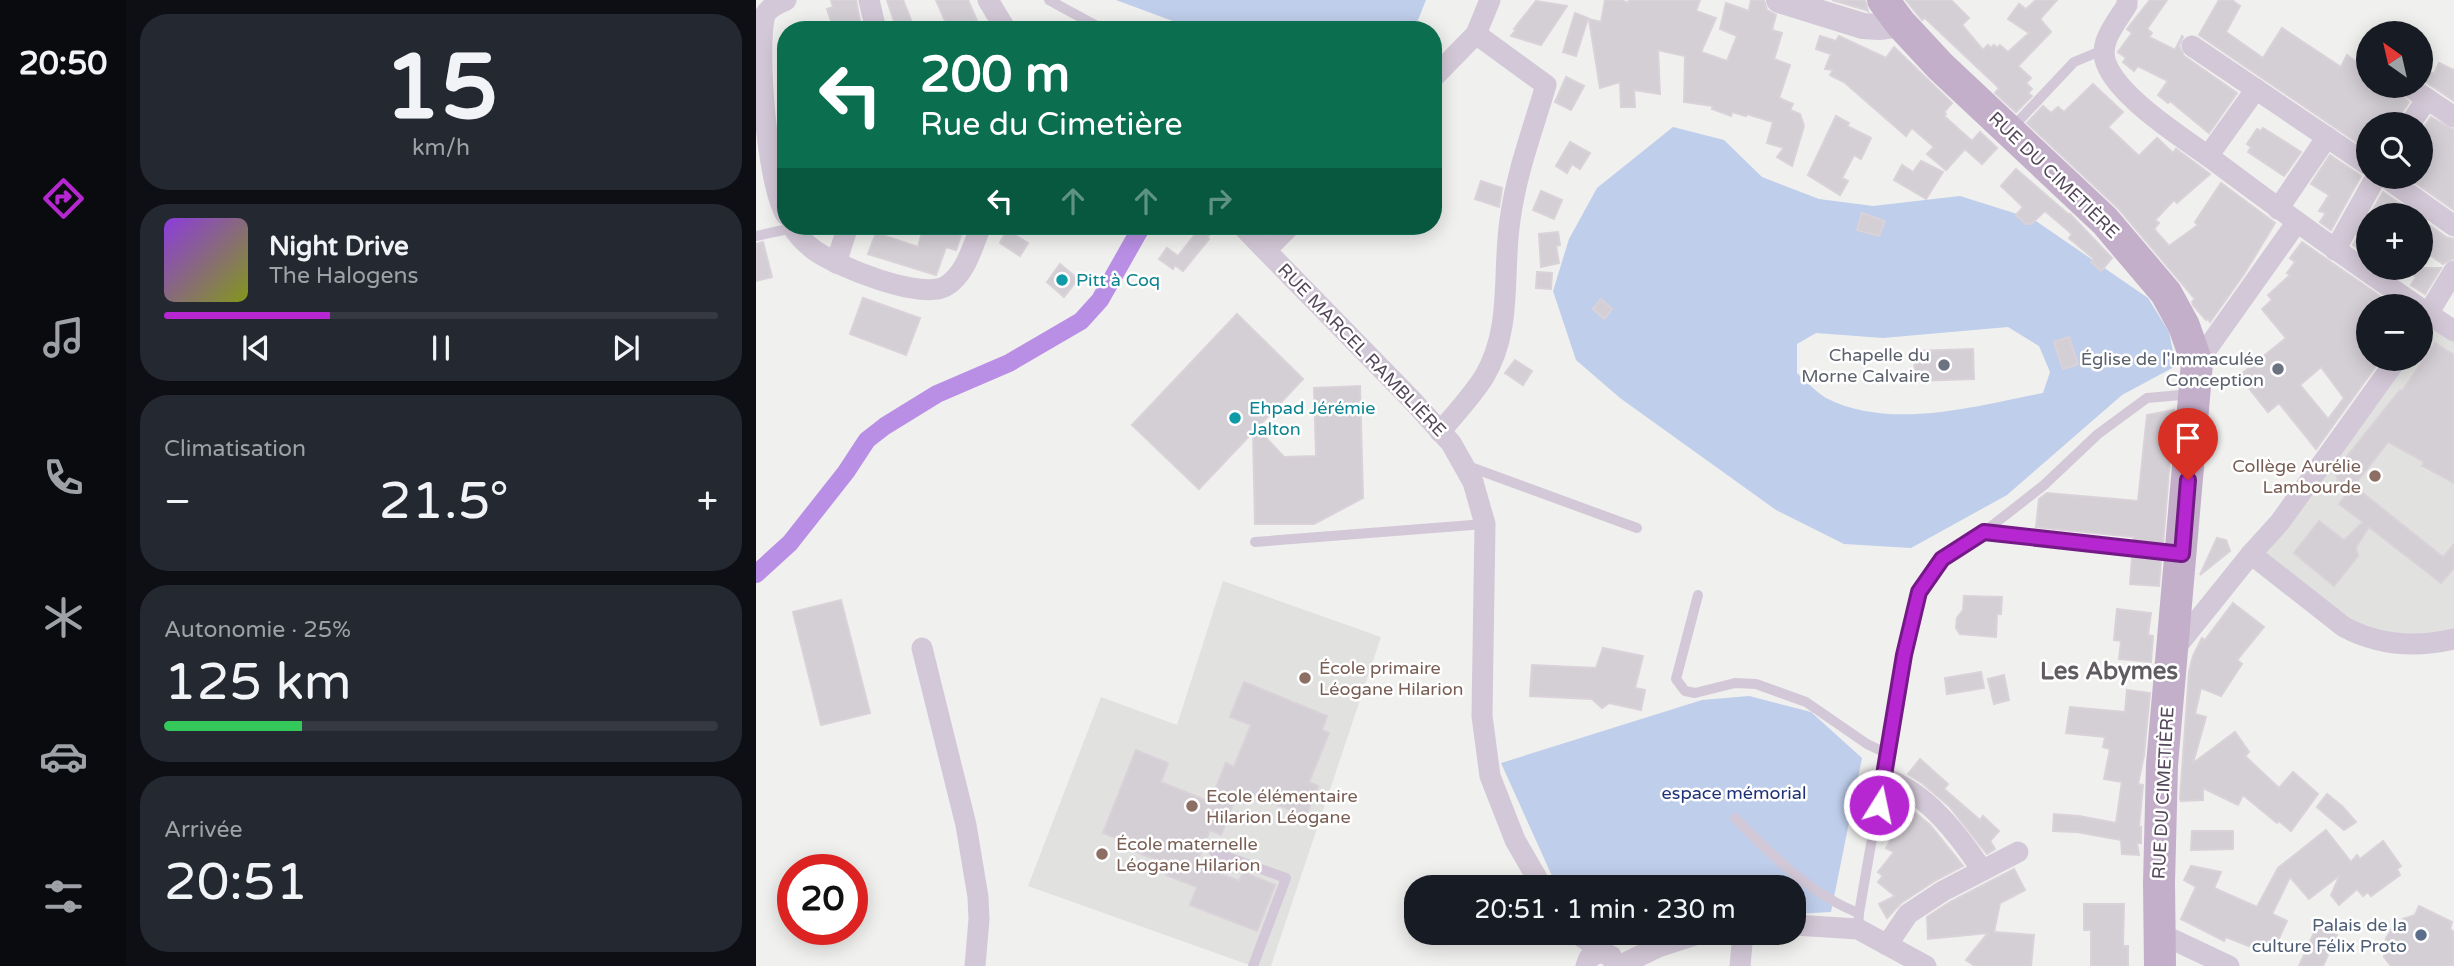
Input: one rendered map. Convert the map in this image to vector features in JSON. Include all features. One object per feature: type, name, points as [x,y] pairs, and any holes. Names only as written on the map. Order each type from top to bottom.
[{"type":"main road","name":"RUE DU CIMETIÈRE","points":[[1892,12],[1940,66],[2105,221],[2166,293],[2184,326],[2196,379],[2162,765],[2160,966]]},
{"type":"street","points":[[869,0],[874,21]]},
{"type":"street","points":[[988,0],[1001,21]]},
{"type":"street","points":[[1442,69],[1476,34],[1490,0]]},
{"type":"street","name":"RUE DU CIMETIÈRE","points":[[1779,0],[1863,26],[1878,27],[1892,12]]},
{"type":"street","points":[[2127,0],[2127,5],[2107,36],[2103,50],[2106,63],[2116,79],[2142,107],[2395,294]]},
{"type":"street","points":[[773,3],[764,16],[757,67],[760,107],[777,187]]},
{"type":"street","points":[[1440,432],[1484,377],[1499,343],[1507,291],[1510,221],[1521,169],[1546,85],[1476,34]]},
{"type":"street","points":[[2192,46],[2356,157]]},
{"type":"street","points":[[2208,156],[2256,89]]},
{"type":"street","points":[[2418,112],[2427,99],[2454,117]]},
{"type":"street","points":[[2278,209],[2327,137]]},
{"type":"street","points":[[2335,250],[2369,189]]},
{"type":"street","points":[[2402,189],[2454,226]]},
{"type":"street","points":[[2196,379],[2297,222]]},
{"type":"street","points":[[801,235],[814,250],[836,263],[905,288],[924,291],[937,290],[948,285],[960,272],[977,235]]},
{"type":"street","points":[[836,263],[845,235]]},
{"type":"street","name":"RUE MARCEL RAMBLIÈRE","points":[[1251,235],[1451,443],[1473,482],[1485,524],[1482,716],[1490,776],[1516,840],[1535,875]]},
{"type":"street","points":[[1266,250],[1281,235]]},
{"type":"street","points":[[2433,299],[2454,271]]},
{"type":"street","points":[[2433,320],[2454,331]]},
{"type":"street","points":[[2172,653],[2280,522],[2388,371]]},
{"type":"street","points":[[2251,554],[2344,627],[2358,634],[2406,645],[2454,639]]},
{"type":"street","points":[[922,648],[965,825],[978,897],[975,966]]},
{"type":"street","points":[[1884,778],[1908,788],[1955,832],[1982,870]]},
{"type":"street","points":[[1887,945],[1908,914],[2018,852]]},
{"type":"street","points":[[1806,924],[1859,921],[1887,945],[1926,966]]},
{"type":"street","points":[[2159,933],[2229,966]]},
{"type":"street","points":[[1576,945],[1586,965]]},
{"type":"street","points":[[1592,945],[1613,960]]},
{"type":"street","points":[[1586,965],[1593,954],[1613,960],[1650,956],[1674,945]]},
{"type":"street","points":[[1740,966],[1742,945]]},
{"type":"lane","points":[[1049,0],[1090,21]]},
{"type":"lane","points":[[1080,21],[1082,16]]},
{"type":"lane","points":[[2009,131],[2074,62],[2103,50]]},
{"type":"lane","points":[[756,236],[777,228]]},
{"type":"lane","points":[[1735,818],[1755,839],[1859,921],[1904,655],[1919,592],[1942,559],[1984,532],[2044,485],[2098,434],[2147,398],[2196,379]]},
{"type":"lane","points":[[1463,464],[1637,528]]},
{"type":"lane","points":[[1255,542],[1485,524]]},
{"type":"lane","points":[[1984,532],[2182,554]]},
{"type":"lane","points":[[1698,595],[1676,679],[1685,691],[1695,693],[1735,683],[1756,684],[1805,702],[1867,744],[1888,754]]},
{"type":"lane","points":[[1214,852],[1286,878],[1253,966]]},
{"type":"shaded area","name":"Collège Aurélie Lambourde","points":[[2433,329],[2454,331],[2454,412],[2422,468],[2454,484],[2454,639],[2377,640],[2251,554],[2388,371],[2433,371]]},
{"type":"shaded area","name":"Ecole élémentaire Hilarion Léogane","points":[[1223,581],[1381,637],[1271,966],[1252,966],[1028,886],[1101,697],[1177,725]]},
{"type":"green space","points":[[1116,0],[1426,0],[1418,21],[1173,21]]},
{"type":"green space","points":[[1673,127],[1724,140],[1762,177],[1819,199],[1873,206],[1960,196],[2033,219],[2148,298],[2169,332],[2176,366],[2122,395],[2007,495],[1911,548],[1844,544],[1776,510],[1620,398],[1576,360],[1553,291],[1569,239],[1597,188]],"holes":[[[2008,327],[2039,346],[2050,372],[2043,393],[1934,413],[1878,413],[1851,408],[1826,398],[1797,373],[1797,344],[1816,333],[1883,338]]]},
{"type":"green space","name":"espace mémorial","points":[[1749,696],[1811,712],[1862,758],[1831,912],[1806,913],[1806,875],[1552,875],[1501,763],[1702,700]]},
{"type":"building","points":[[831,0],[856,0],[860,21],[831,21],[827,9],[833,7]]},
{"type":"building","points":[[887,0],[903,0],[911,21],[894,21]]},
{"type":"building","points":[[936,0],[968,0],[977,21],[945,21]]},
{"type":"building","points":[[1605,0],[1628,3],[1629,0],[1700,0],[1696,11],[1716,18],[1701,52],[1727,61],[1737,36],[1720,29],[1726,3],[1749,11],[1751,0],[1764,0],[1767,10],[1776,15],[1772,30],[1782,33],[1774,59],[1790,65],[1779,98],[1793,104],[1790,110],[1800,114],[1804,126],[1792,166],[1777,157],[1784,148],[1767,143],[1773,122],[1747,114],[1746,116],[1732,112],[1731,116],[1712,109],[1713,106],[1684,102],[1685,56],[1658,50],[1660,94],[1634,90],[1635,107],[1621,107],[1620,82],[1600,88],[1589,19],[1601,22]]},
{"type":"building","points":[[1832,0],[1865,0],[1868,11],[1866,10]]},
{"type":"building","points":[[1906,0],[1951,0],[1969,18],[1962,25],[1983,50],[1988,45],[1997,48],[2000,45],[2008,52],[2029,33],[2008,19],[2019,4],[2026,9],[2036,0],[2057,0],[2040,19],[2051,32],[2018,66],[2031,78],[2026,83],[2032,89],[2028,93],[2032,96],[2016,112],[1995,93],[1999,88],[1925,18],[1922,20]]},
{"type":"building","points":[[2150,0],[2167,0],[2147,29],[2152,33],[2149,37],[2175,50],[2182,36],[2179,46],[2184,56],[2237,93],[2209,133],[2170,101],[2168,103],[2158,95],[2168,81],[2138,66],[2134,71],[2123,62],[2126,58],[2118,52],[2132,33],[2127,29]]},
{"type":"building","points":[[2219,0],[2232,0],[2240,6],[2226,32],[2263,58],[2282,28],[2341,67],[2347,55],[2356,62],[2356,98],[2404,98],[2409,102],[2402,112],[2356,112],[2356,142],[2199,35]]},
{"type":"building","points":[[1536,1],[1567,6],[1541,45],[1511,36]]},
{"type":"building","points":[[1575,13],[1588,18],[1576,56],[1563,52]]},
{"type":"building","points":[[1820,36],[1836,41],[1839,36],[1886,58],[1894,47],[1952,103],[1944,116],[1972,141],[1980,132],[1997,148],[1982,164],[1965,149],[1946,170],[1927,154],[1934,147],[1912,128],[1906,136],[1844,82],[1830,75],[1833,70],[1825,69],[1831,54],[1816,49]]},
{"type":"building","points":[[2439,63],[2454,70],[2454,101],[2433,87],[2434,74]]},
{"type":"building","points":[[1566,77],[1584,86],[1571,110],[1555,102]]},
{"type":"building","points":[[2093,84],[2123,112],[2108,127],[2139,156],[2157,138],[2173,153],[2176,149],[2210,174],[2177,203],[2174,200],[2155,220],[2159,223],[2154,229],[2169,246],[2198,225],[2195,222],[2221,183],[2275,223],[2210,322],[2193,305],[2195,299],[2119,209],[2027,123],[2043,106],[2051,113],[2058,107],[2064,112]]},
{"type":"building","points":[[1836,116],[1849,123],[1847,126],[1871,138],[1861,159],[1854,155],[1842,178],[1848,181],[1840,195],[1808,175]]},
{"type":"building","points":[[2433,118],[2454,130],[2454,210],[2424,189],[2433,189]]},
{"type":"building","points":[[2263,128],[2301,152],[2284,176],[2248,152],[2251,147],[2247,144],[2257,129],[2261,131]]},
{"type":"building","points":[[1570,142],[1590,153],[1580,169],[1572,164],[1567,173],[1556,166]]},
{"type":"building","points":[[2330,155],[2356,173],[2356,185],[2331,230],[2320,222],[2326,213],[2319,211],[2329,195],[2311,184]]},
{"type":"building","points":[[1921,161],[1943,172],[1926,199],[1894,180],[1902,165],[1913,172]]},
{"type":"building","points":[[2016,169],[2070,214],[2112,258],[2101,271],[2091,262],[2094,259],[2069,238],[2072,234],[2045,211],[2031,224],[2026,224],[2016,215],[2023,207],[2001,186]]},
{"type":"building","points":[[1481,181],[1502,188],[1499,207],[1475,199]]},
{"type":"building","points":[[1541,191],[1562,200],[1554,219],[1533,210]]},
{"type":"building","points":[[2383,192],[2399,203],[2377,203]]},
{"type":"building","points":[[1862,213],[1885,221],[1879,236],[1857,230]]},
{"type":"building","points":[[2433,228],[2454,239],[2454,258],[2443,264],[2433,257]]},
{"type":"building","points":[[1558,232],[1560,245],[1556,246],[1559,263],[1541,267],[1539,234]]},
{"type":"building","points":[[875,235],[918,247],[921,235],[961,235],[956,250],[946,247],[936,275],[868,254]]},
{"type":"building","points":[[1004,235],[1015,235],[1028,243],[1020,256],[1000,243]]},
{"type":"building","points":[[1195,235],[1209,235],[1209,239],[1183,271],[1175,265],[1173,269],[1159,259],[1167,248],[1178,256]]},
{"type":"building","points":[[763,242],[772,277],[756,281],[756,244]]},
{"type":"building","points":[[2302,242],[2377,294],[2356,294],[2356,371],[2372,371],[2316,449],[2279,403],[2268,412],[2239,376],[2286,338],[2262,309],[2272,300],[2268,295],[2290,275],[2287,273],[2295,262],[2290,258]],"holes":[[[2321,367],[2344,398],[2328,419],[2300,385]]]},
{"type":"building","name":"Pitt à Coq","points":[[1060,264],[1078,279],[1064,297],[1047,282]]},
{"type":"building","points":[[2433,268],[2441,268],[2425,294],[2411,285],[2414,280],[2433,280]]},
{"type":"building","points":[[1537,272],[1552,273],[1551,289],[1536,288]]},
{"type":"building","points":[[863,298],[920,318],[906,355],[850,334]]},
{"type":"building","points":[[1601,299],[1612,309],[1604,319],[1593,309]]},
{"type":"building","name":"Ehpad Jérémie Jalton","points":[[1237,314],[1303,379],[1257,428],[1284,457],[1316,456],[1314,388],[1360,386],[1363,498],[1314,524],[1255,524],[1253,432],[1199,489],[1132,425]]},
{"type":"building","points":[[2069,337],[2078,364],[2063,369],[2054,342]]},
{"type":"building","points":[[2435,343],[2454,355],[2454,483],[2422,466],[2424,462],[2388,442],[2354,486],[2443,557],[2454,544],[2454,568],[2441,583],[2369,527],[2356,547],[2358,556],[2334,586],[2294,553],[2319,521],[2344,540],[2363,522],[2339,504],[2346,495],[2339,489],[2334,473],[2416,371],[2433,371]]},
{"type":"building","name":"Chapelle du Morne Calvaire","points":[[1973,349],[1974,379],[1915,381],[1914,351]]},
{"type":"building","points":[[1515,360],[1532,371],[1523,385],[1505,373]]},
{"type":"building","points":[[2174,410],[2163,544],[2133,541],[2134,537],[2036,527],[2039,499],[2047,493],[2138,501],[2147,415]]},
{"type":"building","points":[[2217,538],[2226,540],[2230,551],[2200,575]]},
{"type":"building","points":[[2132,557],[2161,560],[2159,586],[2130,584]]},
{"type":"building","points":[[1964,596],[2002,597],[2001,614],[1997,614],[1996,637],[1960,634],[1956,628],[1957,618],[1963,610]]},
{"type":"building","points":[[841,600],[870,713],[821,725],[793,612]]},
{"type":"building","points":[[2233,603],[2264,627],[2237,660],[2242,664],[2221,696],[2201,688],[2195,714],[2206,717],[2193,763],[2235,732],[2249,752],[2245,756],[2279,788],[2293,772],[2318,794],[2291,831],[2243,795],[2238,805],[2203,788],[2203,800],[2180,799],[2189,672],[2193,656],[2202,638],[2205,640]]},
{"type":"building","points":[[2117,609],[2151,613],[2148,635],[2153,636],[2151,662],[2119,659],[2121,641],[2114,640]]},
{"type":"building","points":[[1603,648],[1643,656],[1635,688],[1645,690],[1641,710],[1609,703],[1602,708],[1592,699],[1530,696],[1532,665],[1596,668]]},
{"type":"building","points":[[1981,672],[1984,688],[1947,694],[1945,678]]},
{"type":"building","points":[[2004,675],[2009,700],[1994,704],[1988,679]]},
{"type":"building","points":[[1244,682],[1327,716],[1322,730],[1329,733],[1309,782],[1318,786],[1306,816],[1250,794],[1246,804],[1235,800],[1221,835],[1210,830],[1196,864],[1239,881],[1243,872],[1275,885],[1257,931],[1190,905],[1197,887],[1166,875],[1170,865],[1121,846],[1123,841],[1103,833],[1136,750],[1168,763],[1161,782],[1210,802],[1226,763],[1234,767],[1251,725],[1230,717]]},
{"type":"building","points":[[2127,690],[2150,693],[2144,755],[2138,784],[2143,785],[2139,827],[2141,843],[2137,843],[2139,855],[2122,854],[2121,840],[2077,832],[2053,831],[2054,814],[2116,823],[2122,782],[2104,779],[2110,749],[2103,747],[2105,737],[2066,733],[2070,707],[2125,712]]},
{"type":"building","points":[[1920,759],[1948,784],[1944,789],[1980,820],[1983,816],[1999,831],[1990,841],[1995,849],[1987,854],[1949,806],[1908,774]]},
{"type":"building","points":[[2327,794],[2356,822],[2344,830],[2317,807]]},
{"type":"building","points":[[1902,802],[1930,825],[1963,866],[1901,903],[1887,918],[1879,904],[1895,896],[1878,882],[1883,876],[1878,872],[1894,852],[1886,848],[1898,827],[1888,819]]},
{"type":"building","points":[[2326,830],[2351,862],[2357,855],[2360,859],[2383,841],[2401,866],[2397,869],[2400,875],[2371,896],[2368,892],[2363,896],[2357,889],[2339,905],[2331,895],[2340,875],[2309,899],[2290,877],[2272,914],[2287,921],[2275,947],[2260,940],[2256,949],[2226,937],[2224,941],[2181,919],[2196,887],[2184,880],[2191,866],[2221,872],[2214,888],[2257,907],[2278,868]]},
{"type":"building","points":[[2192,831],[2233,831],[2233,849],[2191,850]]},
{"type":"building","points":[[2014,869],[2025,890],[2000,903],[1994,932],[2034,935],[2031,966],[1975,966],[1966,960],[1988,933],[1928,939],[1927,917]]},
{"type":"building","points":[[2084,904],[2124,904],[2123,946],[2128,946],[2128,966],[2091,966],[2091,930],[2084,930]]},
{"type":"building","name":"Palais de la culture Félix Proto","points":[[2419,906],[2452,922],[2450,929],[2454,932],[2454,966],[2391,966],[2384,957],[2386,938],[2393,927],[2403,919],[2415,915]]},
{"type":"building","points":[[2317,926],[2337,935],[2323,966],[2299,966]]},
{"type":"waterway","points":[[756,574],[790,543],[846,472],[867,440],[937,394],[1009,363],[1081,321],[1100,300],[1137,235]]},
{"type":"place","name":"Pitt à Coq","points":[[1062,280]]},
{"type":"place","name":"Chapelle du Morne Calvaire","points":[[1944,365]]},
{"type":"place","name":"Église de l'Immaculée Conception","points":[[2278,369]]},
{"type":"place","name":"Ehpad Jérémie Jalton","points":[[1235,418]]},
{"type":"place","name":"Collège Aurélie Lambourde","points":[[2375,476]]},
{"type":"place","name":"École primaire Léogane Hilarion","points":[[1305,678]]},
{"type":"place","name":"Ecole élémentaire Hilarion Léogane","points":[[1192,806]]},
{"type":"place","name":"École maternelle Léogane Hilarion","points":[[1102,854]]},
{"type":"place","name":"Palais de la culture Félix Proto","points":[[2421,935]]},
{"type":"district","name":"Les Abymes","points":[[2109,671]]},
{"type":"route","points":[[1879,805],[1904,655],[1919,592],[1942,559],[1984,532],[2182,554],[2188,480]]}]
